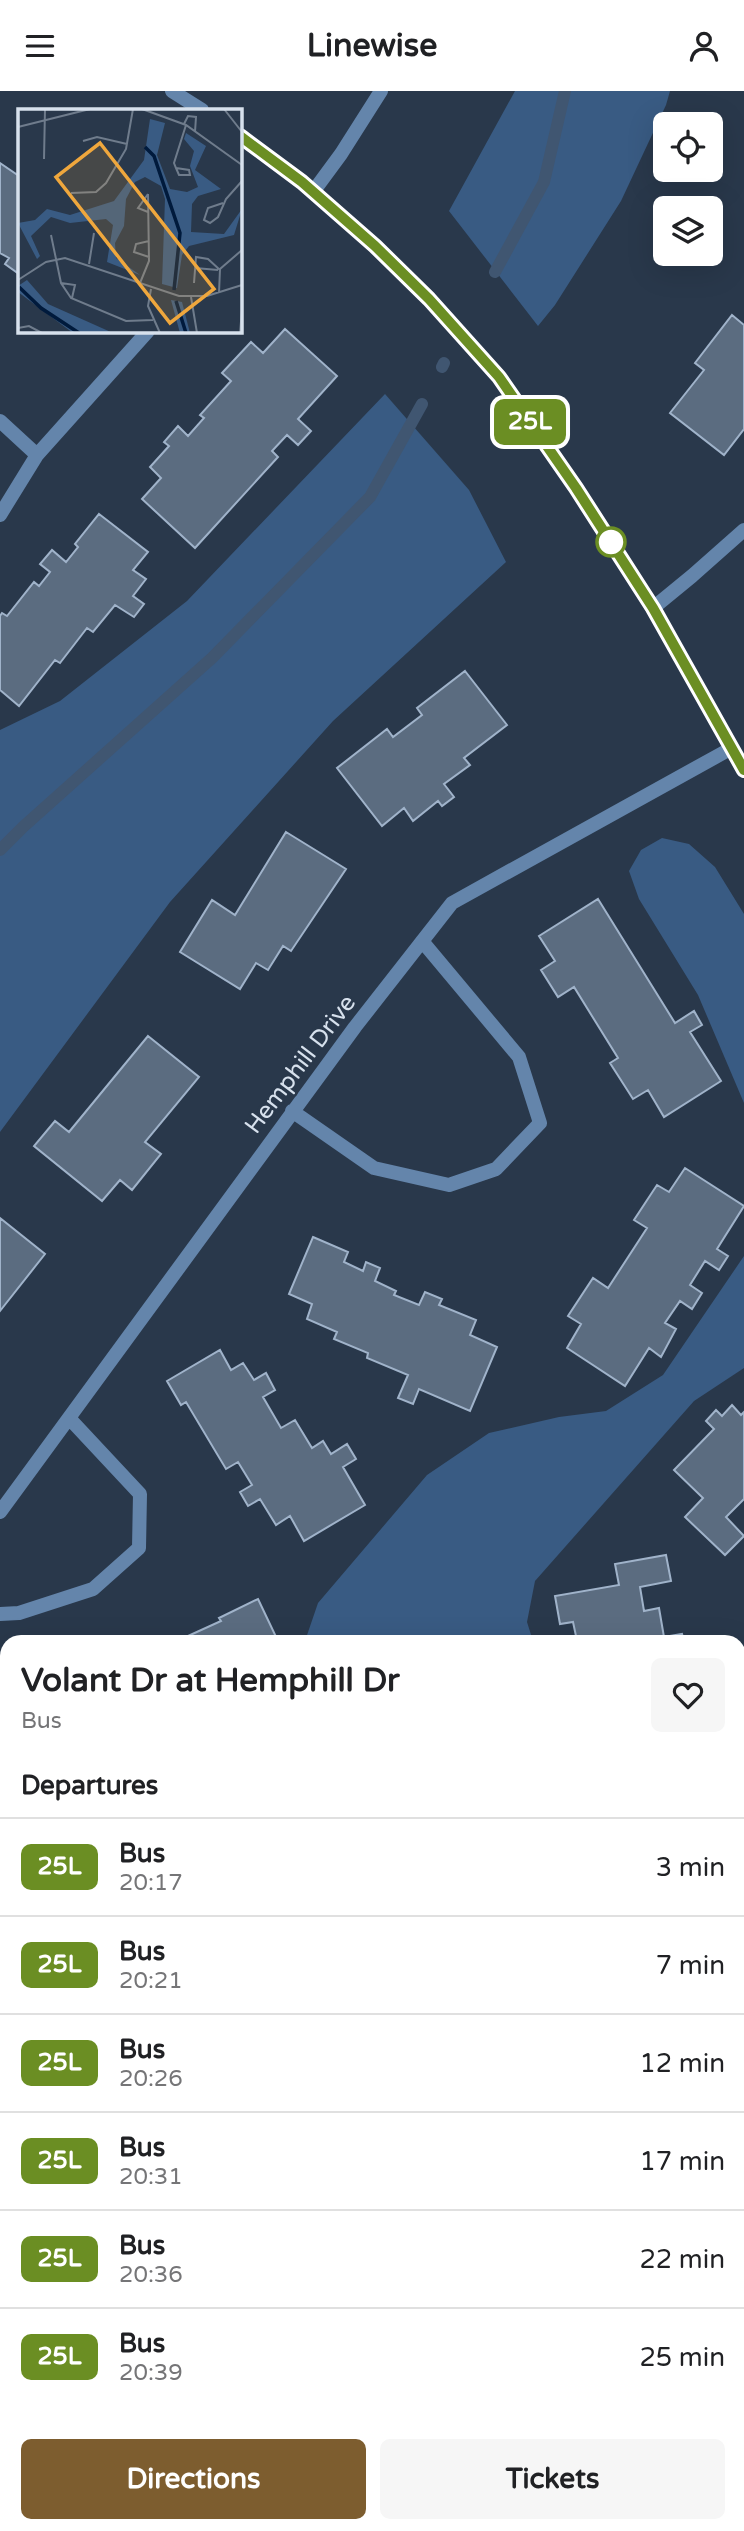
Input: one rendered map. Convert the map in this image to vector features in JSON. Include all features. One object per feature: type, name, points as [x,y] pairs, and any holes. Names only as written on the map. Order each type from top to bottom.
[{"type":"street","points":[[172,91],[200,109]]},
{"type":"street","points":[[313,192],[381,91]]},
{"type":"street","points":[[242,138],[313,192],[375,246],[429,299],[499,377],[576,488],[653,608],[744,770]]},
{"type":"street","points":[[0,515],[37,455],[146,333]]},
{"type":"street","points":[[0,421],[37,455]]},
{"type":"street","points":[[653,608],[744,530]]},
{"type":"street","name":"Hemphill Drive","points":[[0,1512],[292,1111],[452,903],[730,749]]},
{"type":"street","points":[[292,1111],[374,1168],[449,1185],[496,1169],[540,1123],[519,1057],[422,941]]},
{"type":"street","points":[[0,1614],[19,1613],[93,1589],[139,1548],[140,1494],[69,1418]]},
{"type":"shaded area","points":[[515,91],[670,91],[663,112],[653,112],[653,133],[621,201],[555,305],[538,326],[449,211]]},
{"type":"shaded area","points":[[385,394],[469,490],[506,562],[333,721],[170,902],[0,1132],[0,730],[60,701],[187,601]]},
{"type":"shaded area","points":[[662,838],[689,844],[715,867],[744,914],[744,1103],[698,995],[639,899],[629,871],[641,850]]},
{"type":"shaded area","points":[[744,1256],[744,1368],[694,1401],[535,1581],[527,1622],[531,1635],[307,1635],[318,1603],[427,1475],[489,1433],[559,1417],[606,1411],[663,1375]]},
{"type":"building","points":[[0,163],[18,175],[18,273],[5,264],[9,258],[0,253]]},
{"type":"building","points":[[732,315],[744,325],[744,429],[724,455],[670,413],[704,370],[695,363]]},
{"type":"building","points":[[285,329],[337,376],[298,419],[311,431],[298,445],[287,435],[272,451],[278,457],[195,548],[142,499],[161,478],[150,467],[169,446],[164,442],[178,426],[188,436],[204,418],[200,415],[231,381],[222,373],[251,342],[263,353]]},
{"type":"building","points":[[99,514],[148,552],[133,570],[146,579],[133,596],[144,604],[134,617],[115,605],[93,632],[87,628],[60,663],[55,660],[19,706],[0,690],[0,616],[2,613],[7,616],[34,582],[39,586],[50,572],[40,564],[52,550],[66,562],[78,547],[75,544]]},
{"type":"building","points":[[465,671],[507,725],[464,758],[470,765],[444,784],[454,797],[442,806],[438,801],[413,821],[404,808],[382,826],[337,768],[387,729],[393,737],[422,715],[417,708]]},
{"type":"building","points":[[286,832],[346,869],[291,951],[283,946],[268,970],[256,963],[240,989],[180,952],[212,900],[235,915]]},
{"type":"building","points":[[598,899],[675,1023],[694,1011],[702,1025],[690,1032],[721,1081],[664,1117],[648,1090],[633,1099],[610,1063],[618,1058],[574,987],[558,997],[541,970],[555,961],[539,936]]},
{"type":"building","points":[[148,1036],[199,1077],[145,1142],[161,1154],[132,1190],[120,1180],[102,1201],[34,1146],[55,1121],[69,1132]]},
{"type":"building","points":[[685,1168],[744,1206],[717,1249],[728,1256],[719,1270],[705,1261],[690,1285],[702,1293],[692,1309],[680,1301],[665,1323],[676,1329],[661,1357],[649,1348],[625,1386],[567,1348],[581,1324],[568,1316],[593,1278],[608,1288],[647,1228],[634,1220],[657,1185],[669,1192]]},
{"type":"building","points":[[0,1218],[45,1254],[0,1311]]},
{"type":"building","points":[[313,1237],[348,1252],[344,1262],[363,1271],[366,1262],[380,1268],[375,1281],[396,1291],[394,1295],[419,1305],[425,1292],[442,1299],[439,1305],[476,1320],[470,1335],[497,1347],[470,1411],[419,1389],[413,1404],[398,1398],[408,1375],[367,1358],[368,1353],[334,1339],[337,1332],[307,1319],[312,1304],[289,1294]]},
{"type":"building","points":[[220,1350],[231,1370],[243,1363],[254,1380],[266,1373],[275,1390],[263,1397],[281,1428],[295,1420],[312,1448],[323,1441],[331,1454],[347,1444],[356,1459],[343,1467],[365,1505],[304,1541],[290,1516],[276,1525],[260,1499],[248,1506],[240,1492],[252,1485],[238,1462],[226,1469],[186,1402],[181,1405],[167,1381]]},
{"type":"building","points":[[732,1405],[741,1415],[744,1412],[744,1499],[726,1517],[744,1536],[725,1555],[685,1517],[703,1498],[674,1470],[714,1429],[706,1421],[716,1410],[722,1416]]},
{"type":"building","points":[[666,1555],[671,1581],[640,1587],[644,1611],[659,1608],[664,1635],[576,1635],[573,1622],[560,1624],[555,1596],[619,1585],[615,1564]]},
{"type":"building","points":[[258,1599],[275,1635],[190,1635],[221,1621],[219,1618]]},
{"type":"waterway","points":[[495,272],[544,182],[565,91]]},
{"type":"waterway","points":[[442,367],[444,363]]},
{"type":"waterway","points":[[0,850],[212,658],[370,497],[422,404]]},
{"type":"bus line","name":"25L","points":[[242,137],[302,182],[375,246],[429,299],[499,377],[576,488],[653,608],[744,770]]}]
